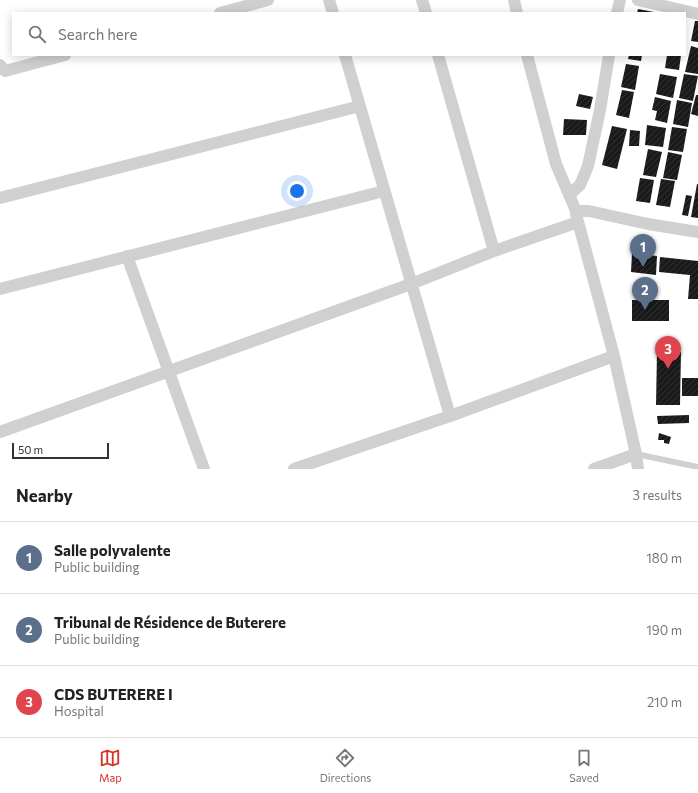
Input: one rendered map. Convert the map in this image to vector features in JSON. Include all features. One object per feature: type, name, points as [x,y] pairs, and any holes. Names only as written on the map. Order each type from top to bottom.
[{"type":"street","points":[[224,12],[268,0]]},
{"type":"street","points":[[329,0],[333,12]]},
{"type":"street","points":[[422,0],[426,12]]},
{"type":"street","points":[[514,0],[517,12]]},
{"type":"street","points":[[617,12],[620,0]]},
{"type":"street","points":[[638,0],[698,14]]},
{"type":"street","points":[[2,69],[60,56]]},
{"type":"street","points":[[345,56],[450,416]]},
{"type":"street","points":[[438,56],[494,251]]},
{"type":"street","points":[[528,56],[556,164],[577,216],[614,356],[638,469]]},
{"type":"street","points":[[569,195],[580,185],[588,166],[600,110],[609,56]]},
{"type":"street","points":[[0,198],[360,106]]},
{"type":"street","points":[[0,289],[384,191]]},
{"type":"street","points":[[0,432],[411,284],[589,211],[648,224],[698,232]]},
{"type":"street","points":[[127,256],[204,469]]},
{"type":"street","points":[[294,469],[450,416],[614,356]]},
{"type":"street","points":[[594,469],[636,454]]},
{"type":"lane","points":[[636,454],[698,467]]},
{"type":"building","points":[[638,9],[654,12],[637,12]]},
{"type":"building","points":[[695,21],[698,21],[698,42],[691,41]]},
{"type":"building","points":[[691,46],[698,48],[698,74],[685,72]]},
{"type":"building","points":[[629,56],[642,56],[641,61],[628,59]]},
{"type":"building","points":[[667,56],[681,56],[679,70],[665,68]]},
{"type":"building","points":[[626,64],[639,66],[635,90],[621,87]]},
{"type":"building","points":[[660,74],[677,77],[673,98],[656,94]]},
{"type":"building","points":[[684,74],[698,76],[693,101],[679,98]]},
{"type":"building","points":[[622,90],[634,92],[629,118],[616,115]]},
{"type":"building","points":[[579,94],[593,97],[590,109],[576,106]]},
{"type":"building","points":[[696,95],[698,95],[698,116],[691,114]]},
{"type":"building","points":[[655,97],[671,101],[667,123],[655,120],[657,111],[652,110]]},
{"type":"building","points":[[677,100],[692,103],[688,127],[673,124]]},
{"type":"building","points":[[564,119],[587,120],[586,135],[563,135]]},
{"type":"building","points":[[647,125],[666,128],[663,147],[645,145]]},
{"type":"building","points":[[612,126],[627,129],[617,169],[602,165]]},
{"type":"building","points":[[672,127],[687,129],[683,152],[668,150]]},
{"type":"building","points":[[630,130],[640,131],[639,146],[629,146]]},
{"type":"building","points":[[648,149],[662,152],[656,177],[643,175]]},
{"type":"building","points":[[668,152],[682,155],[677,180],[663,178]]},
{"type":"building","points":[[640,178],[654,180],[650,203],[636,201]]},
{"type":"building","points":[[661,179],[675,181],[670,207],[656,205]]},
{"type":"building","points":[[698,184],[698,218],[691,217]]},
{"type":"building","points":[[686,195],[692,196],[688,216],[682,215]]},
{"type":"building","points":[[632,253],[657,256],[656,275],[631,272]]},
{"type":"building","points":[[660,257],[698,261],[698,299],[688,299],[690,275],[659,272]]},
{"type":"building","points":[[632,300],[669,300],[669,321],[632,321]]},
{"type":"building","points":[[657,352],[681,352],[680,405],[656,405]]},
{"type":"building","points":[[682,378],[698,378],[698,396],[682,396]]},
{"type":"building","points":[[689,415],[689,423],[658,424],[657,416]]},
{"type":"building","points":[[659,433],[671,437],[669,444],[664,443],[664,440],[658,440]]},
{"type":"place","name":"Salle polyvalente","points":[[643,267]]},
{"type":"place","name":"Tribunal de Résidence de Buterere","points":[[645,310]]},
{"type":"place","name":"CDS BUTERERE I","points":[[668,369]]}]
